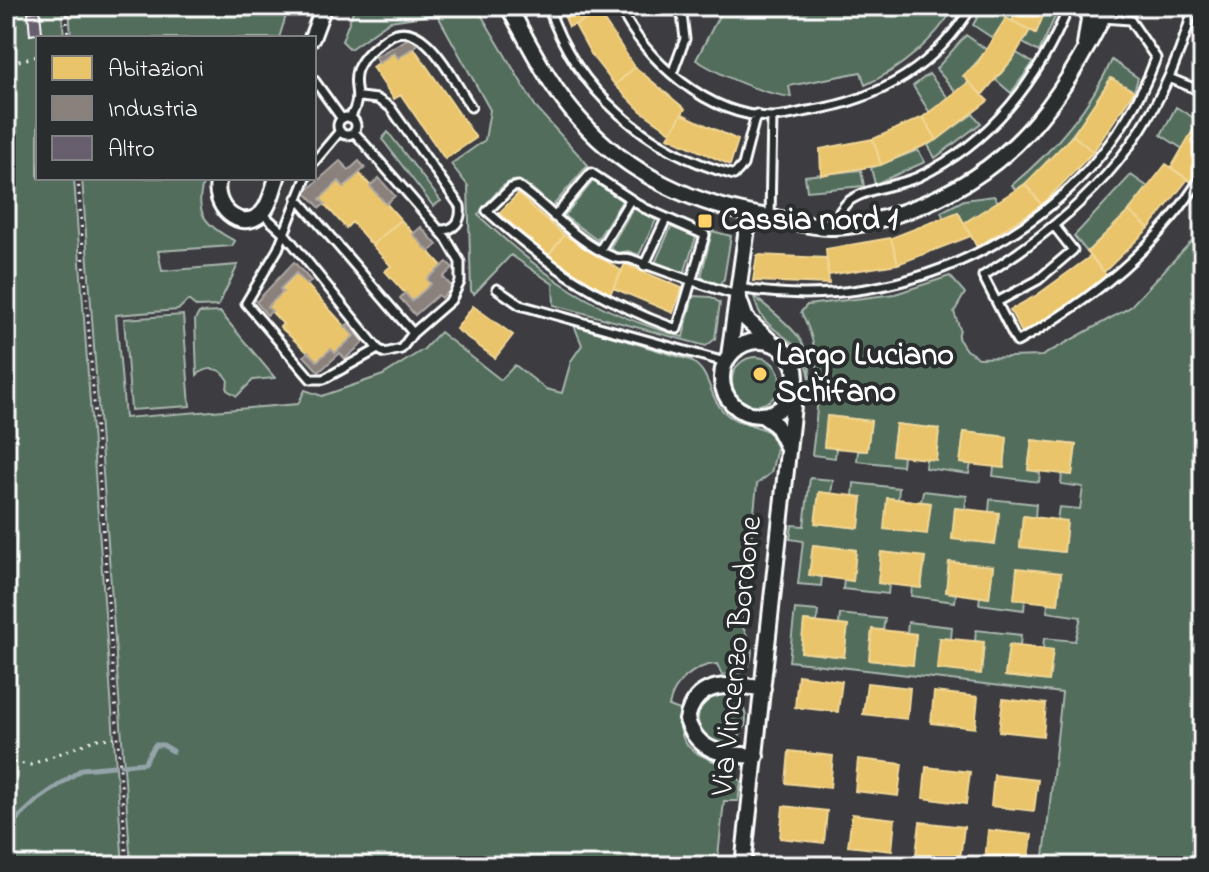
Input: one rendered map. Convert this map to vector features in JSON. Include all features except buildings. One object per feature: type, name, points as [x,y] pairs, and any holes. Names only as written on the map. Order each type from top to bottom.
[{"type":"street","points":[[313,36],[324,6]]},
{"type":"street","points":[[508,6],[551,83],[579,119],[610,148],[658,182],[685,195],[749,214],[829,227],[890,217],[929,203],[968,183],[1023,138],[1062,92],[1083,59],[1106,12]]},
{"type":"street","points":[[1083,59],[1091,6]]},
{"type":"street","points":[[218,180],[215,193],[226,213],[250,218],[264,211],[276,180]]},
{"type":"street","points":[[749,214],[722,385],[728,400],[740,410],[762,415],[781,432],[789,452]]},
{"type":"street","points":[[738,291],[746,319],[791,358],[796,375],[795,387],[781,408],[762,415]]},
{"type":"street","points":[[727,359],[751,341],[772,343]]},
{"type":"street","name":"Via Vincenzo Bordone","points":[[743,866],[795,387]]},
{"type":"street","points":[[756,756],[719,754],[704,748],[692,736],[687,720],[697,695],[710,687],[727,684],[763,688]]},
{"type":"lane","points":[[548,6],[564,43],[593,86],[630,124],[673,154],[697,165],[734,175],[743,165],[756,114]]},
{"type":"lane","points":[[619,6],[644,45],[672,74],[714,101],[772,117],[856,101],[904,79],[945,45],[972,6]]},
{"type":"lane","points":[[672,74],[685,39],[681,6]]},
{"type":"lane","points":[[829,227],[849,201],[918,177],[952,158],[988,129],[1011,107],[1034,75],[1069,6]]},
{"type":"lane","points":[[1194,6],[1169,78],[1134,144],[1099,188],[1055,227],[983,276],[1017,342],[1051,323],[1134,259],[1180,207],[1203,174]]},
{"type":"lane","points":[[554,217],[591,173],[630,200],[705,235],[691,283],[677,329],[634,313],[560,273],[487,211],[511,188],[518,186],[554,217],[616,259],[627,258],[691,283],[738,291],[811,295],[888,286],[961,262],[1028,223],[1086,172],[1132,110],[1156,58],[1130,20],[1106,12]]},
{"type":"lane","points":[[316,160],[340,131],[360,97],[356,73],[372,48],[399,30],[412,30],[424,38],[471,107]]},
{"type":"lane","points":[[1169,78],[1196,89],[1203,72]]},
{"type":"lane","points":[[316,82],[346,118],[356,124],[354,132]]},
{"type":"lane","points":[[360,97],[377,99],[390,107],[460,206],[458,222],[452,229],[439,230]]},
{"type":"lane","points":[[770,217],[772,117]]},
{"type":"lane","points":[[340,131],[346,135],[354,132]]},
{"type":"lane","points":[[264,211],[378,349],[385,353],[401,349],[413,333],[451,300],[460,282],[456,252],[354,132]]},
{"type":"lane","points":[[305,180],[285,234],[246,303],[311,379],[324,379],[378,349]]},
{"type":"lane","points":[[297,198],[413,333]]},
{"type":"lane","points":[[600,250],[630,200]]},
{"type":"lane","points":[[644,266],[666,219]]},
{"type":"lane","points":[[997,302],[1038,280],[1073,250],[1055,227]]},
{"type":"lane","points":[[497,289],[520,305],[727,359]]},
{"type":"path","points":[[66,6],[68,36]]},
{"type":"path","points":[[6,71],[19,61],[36,57]]},
{"type":"path","points":[[78,180],[115,738],[127,866]]},
{"type":"path","points":[[6,761],[30,765],[97,739],[115,738]]},
{"type":"green space","points":[[6,6],[62,6],[64,36],[36,36],[36,180],[74,180],[123,866],[6,866]]},
{"type":"green space","points":[[69,6],[289,6],[280,36],[71,36]]},
{"type":"green space","points":[[355,6],[476,6],[537,109],[588,165],[552,207],[529,186],[513,181],[498,191],[478,215],[526,257],[572,290],[596,304],[651,327],[683,337],[693,296],[711,297],[720,303],[715,339],[706,346],[554,305],[553,284],[511,255],[474,294],[471,291],[468,186],[451,164],[485,140],[490,110],[437,14],[390,21],[350,49],[342,41]]},
{"type":"green space","points":[[724,6],[955,6],[927,42],[904,62],[878,78],[865,85],[861,72],[789,86],[791,97],[742,83],[696,60]]},
{"type":"green space","points":[[984,6],[1018,6],[1012,21],[994,39],[973,25]]},
{"type":"green space","points":[[1047,6],[1060,6],[1039,52],[1023,43],[1030,30],[1036,33]]},
{"type":"green space","points":[[966,35],[987,50],[964,77],[969,82],[957,93],[936,69]]},
{"type":"green space","points":[[1017,53],[1033,63],[1011,93],[996,80]]},
{"type":"green space","points":[[1112,60],[1138,78],[1134,91],[1110,79],[1069,140],[1016,191],[1012,185],[1069,128]]},
{"type":"green space","points":[[929,74],[949,99],[930,113],[913,86]]},
{"type":"green space","points":[[1176,107],[1199,121],[1183,149],[1161,135]]},
{"type":"green space","points":[[973,114],[981,123],[935,158],[928,145]]},
{"type":"green space","points":[[388,132],[441,201],[433,206],[382,139]]},
{"type":"green space","points":[[918,150],[925,162],[875,184],[871,168]]},
{"type":"green space","points":[[861,170],[864,186],[807,191],[805,176]]},
{"type":"green space","points":[[1131,175],[1148,187],[1127,213],[1087,252],[1074,236]]},
{"type":"green space","points":[[82,180],[204,180],[200,200],[204,217],[216,230],[235,241],[232,246],[158,251],[162,271],[238,265],[218,306],[197,307],[188,300],[178,310],[116,315],[125,418],[298,404],[305,390],[322,396],[383,375],[424,349],[440,332],[501,380],[515,365],[546,389],[562,393],[571,361],[582,345],[574,325],[690,360],[706,377],[723,411],[734,419],[769,432],[777,448],[771,473],[757,484],[742,626],[750,644],[751,660],[744,672],[722,675],[717,664],[700,668],[680,683],[669,706],[680,710],[684,741],[701,755],[733,772],[741,782],[738,801],[724,801],[717,866],[131,866]]},
{"type":"green space","points":[[593,181],[622,201],[597,240],[564,216]]},
{"type":"green space","points":[[994,196],[999,203],[964,223],[958,212],[944,219],[941,212],[964,200]]},
{"type":"green space","points":[[633,208],[656,220],[639,255],[628,251],[617,253],[610,248]]},
{"type":"green space","points":[[671,227],[696,237],[684,274],[655,263]]},
{"type":"green space","points":[[1203,229],[1203,866],[1043,866],[1062,693],[789,661],[795,609],[818,611],[817,622],[804,621],[801,652],[844,657],[847,626],[839,625],[840,614],[885,619],[883,630],[872,630],[869,660],[912,665],[916,635],[907,633],[908,622],[952,627],[951,639],[940,638],[981,673],[984,643],[975,641],[976,630],[1021,635],[1020,646],[1009,645],[1005,676],[1049,681],[1052,650],[1043,649],[1044,638],[1075,641],[1081,617],[1047,612],[1048,603],[1058,604],[1061,574],[1018,569],[1014,599],[1025,600],[1024,610],[979,604],[980,596],[989,597],[993,567],[949,562],[946,592],[956,594],[955,602],[911,596],[912,587],[921,588],[925,558],[881,552],[878,583],[889,584],[888,594],[843,589],[844,579],[853,580],[856,550],[813,545],[810,575],[822,577],[821,586],[798,584],[803,541],[790,539],[792,525],[804,526],[810,478],[833,480],[831,494],[819,493],[816,523],[858,528],[862,498],[853,496],[854,483],[899,488],[898,499],[887,498],[921,502],[923,491],[967,496],[965,509],[955,508],[952,538],[995,544],[999,513],[989,512],[990,499],[1036,504],[1035,518],[1023,516],[1020,547],[1063,552],[1067,522],[1057,520],[1059,507],[1080,509],[1083,487],[1061,484],[1062,474],[1072,475],[1076,445],[1032,440],[1028,470],[1040,472],[1039,482],[993,476],[994,467],[1004,468],[1007,437],[964,432],[960,463],[971,464],[969,474],[925,468],[926,459],[936,459],[939,429],[896,424],[892,454],[903,456],[902,466],[857,461],[858,451],[867,451],[871,421],[828,416],[824,446],[836,448],[835,458],[812,455],[818,382],[814,347],[801,312],[807,305],[895,294],[950,276],[965,293],[954,312],[960,329],[958,338],[966,350],[979,358],[1042,356],[1129,308]]},
{"type":"green space","points":[[712,231],[731,236],[724,279],[719,285],[701,277]]},
{"type":"green space","points":[[754,296],[785,322],[801,341],[807,352],[810,379],[799,351],[765,320]]},
{"type":"green space","points":[[220,312],[275,378],[253,380],[237,396],[227,390],[228,379],[218,370],[210,369],[197,375],[195,320],[199,313]]},
{"type":"green space","points":[[183,315],[190,406],[131,410],[124,319]]},
{"type":"green space","points":[[756,357],[765,358],[773,364],[779,372],[779,390],[773,398],[765,404],[756,405],[747,404],[739,398],[733,390],[732,381],[733,372],[739,364],[747,358]]},
{"type":"green space","points":[[722,695],[731,696],[739,702],[745,710],[745,728],[739,736],[731,742],[722,743],[713,742],[705,736],[699,728],[698,719],[699,710],[705,702],[713,696]]},
{"type":"waterway","points":[[121,765],[144,763],[155,745],[163,745],[173,751]]},
{"type":"waterway","points":[[6,829],[39,799],[82,769],[114,766]]},
{"type":"place","name":"Cassia nord 1","points":[[705,221]]},
{"type":"place","name":"Largo Luciano Schifano","points":[[760,374]]}]
